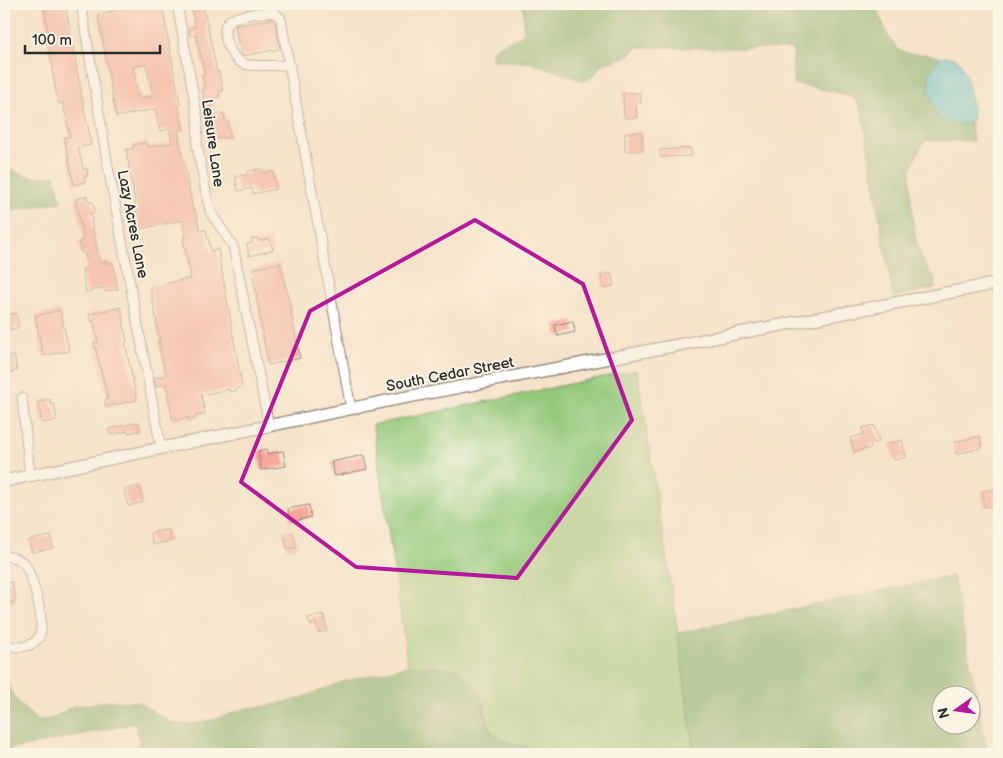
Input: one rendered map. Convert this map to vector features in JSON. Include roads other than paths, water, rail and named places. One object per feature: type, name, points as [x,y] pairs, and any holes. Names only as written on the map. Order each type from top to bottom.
[{"type":"main road","name":"South Cedar Street","points":[[4,481],[352,409],[999,283]]},
{"type":"street","name":"Lazy Acres Lane","points":[[81,4],[108,167],[161,448]]},
{"type":"street","name":"Leisure Lane","points":[[177,4],[198,120],[197,146],[208,202],[211,213],[233,246],[269,426]]},
{"type":"street","points":[[290,65],[245,65],[236,60],[227,45],[226,23],[234,18],[269,12],[276,14],[281,19],[290,65],[352,409]]},
{"type":"street","points":[[22,398],[30,476]]},
{"type":"street","points":[[4,556],[16,558],[24,562],[38,606],[42,627],[39,637],[29,645],[11,646],[4,643]]},
{"type":"water","points":[[940,57],[955,58],[962,65],[969,87],[973,111],[970,123],[946,122],[939,118],[936,113],[931,99],[929,79]]}]
